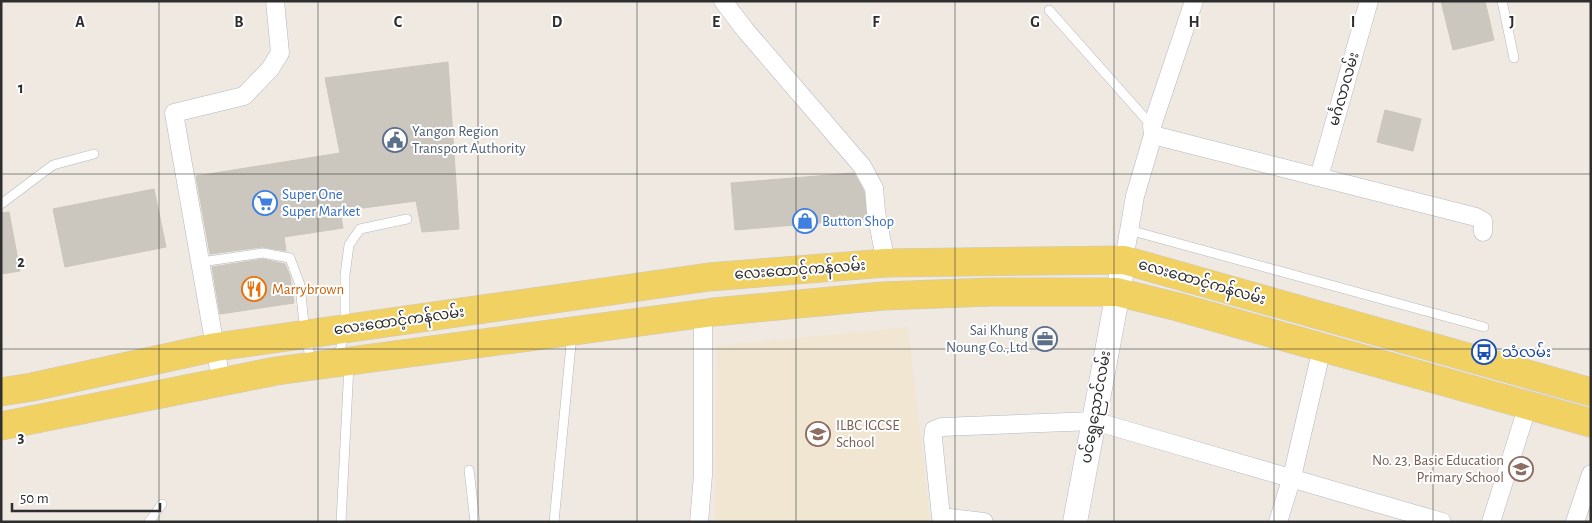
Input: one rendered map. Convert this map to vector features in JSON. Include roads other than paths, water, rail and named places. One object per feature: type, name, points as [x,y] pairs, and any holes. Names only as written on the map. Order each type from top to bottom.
[{"type":"main road","name":"လေးထောင့်ကန်လမ်း","points":[[1,390],[32,387],[216,347],[710,277],[886,263],[1124,260],[1591,392]]},
{"type":"main road","points":[[708,313],[710,277]]},
{"type":"main road","name":"လေးထောင့်ကန်လမ်း","points":[[1,426],[221,381],[333,363],[708,313],[883,296],[991,292],[1117,292],[1486,392],[1528,406],[1591,423]]},
{"type":"main road","points":[[1334,351],[1352,326]]},
{"type":"main road","points":[[271,339],[276,371]]},
{"type":"main road","points":[[1,434],[40,419]]},
{"type":"street","points":[[221,381],[174,113],[244,96],[270,69],[280,53],[274,1]]},
{"type":"street","points":[[722,1],[862,166],[874,188],[876,212],[886,263]]},
{"type":"street","points":[[1124,260],[1135,196],[1152,131],[1194,1]]},
{"type":"street","name":"မင်္ဂလာလမ်း","points":[[1319,177],[1370,1]]},
{"type":"street","points":[[1152,131],[1319,177],[1476,217],[1483,221],[1483,232]]},
{"type":"street","name":"ပင်ရွှေညောင်လမ်း","points":[[1075,522],[1124,260]]},
{"type":"street","points":[[700,522],[708,313]]},
{"type":"street","points":[[1278,522],[1334,351]]},
{"type":"street","points":[[1485,362],[1486,392]]},
{"type":"street","points":[[1491,522],[1528,406]]},
{"type":"street","points":[[984,522],[941,517],[933,438],[934,430],[942,427],[1094,421],[1442,522]]},
{"type":"street","points":[[1575,522],[1591,474]]},
{"type":"lane","points":[[1502,1],[1514,58]]},
{"type":"lane","points":[[1049,10],[1152,131]]},
{"type":"lane","points":[[1,204],[53,165],[94,154]]},
{"type":"lane","points":[[341,522],[333,363],[345,328],[345,275],[349,246],[360,229],[407,219]]},
{"type":"lane","points":[[1128,230],[1484,327]]},
{"type":"lane","points":[[201,262],[263,253],[290,258],[300,285],[305,334],[333,363]]},
{"type":"lane","points":[[554,522],[572,331]]},
{"type":"lane","points":[[469,470],[475,522]]},
{"type":"lane","points":[[149,522],[162,504]]},
{"type":"place","name":"Yangon Region Transport Authority","points":[[395,140]]},
{"type":"place","name":"Super One Super Market","points":[[265,203]]},
{"type":"place","name":"Button Shop","points":[[805,221]]},
{"type":"place","name":"Marrybrown","points":[[254,289]]},
{"type":"place","name":"Sai Khung Noung Co.,Ltd","points":[[1045,339]]},
{"type":"place","name":"သံလမ်း","points":[[1484,352]]},
{"type":"place","name":"ILBC IGCSE School","points":[[818,434]]},
{"type":"place","name":"No. 23, Basic Education Primary School","points":[[1521,469]]}]
